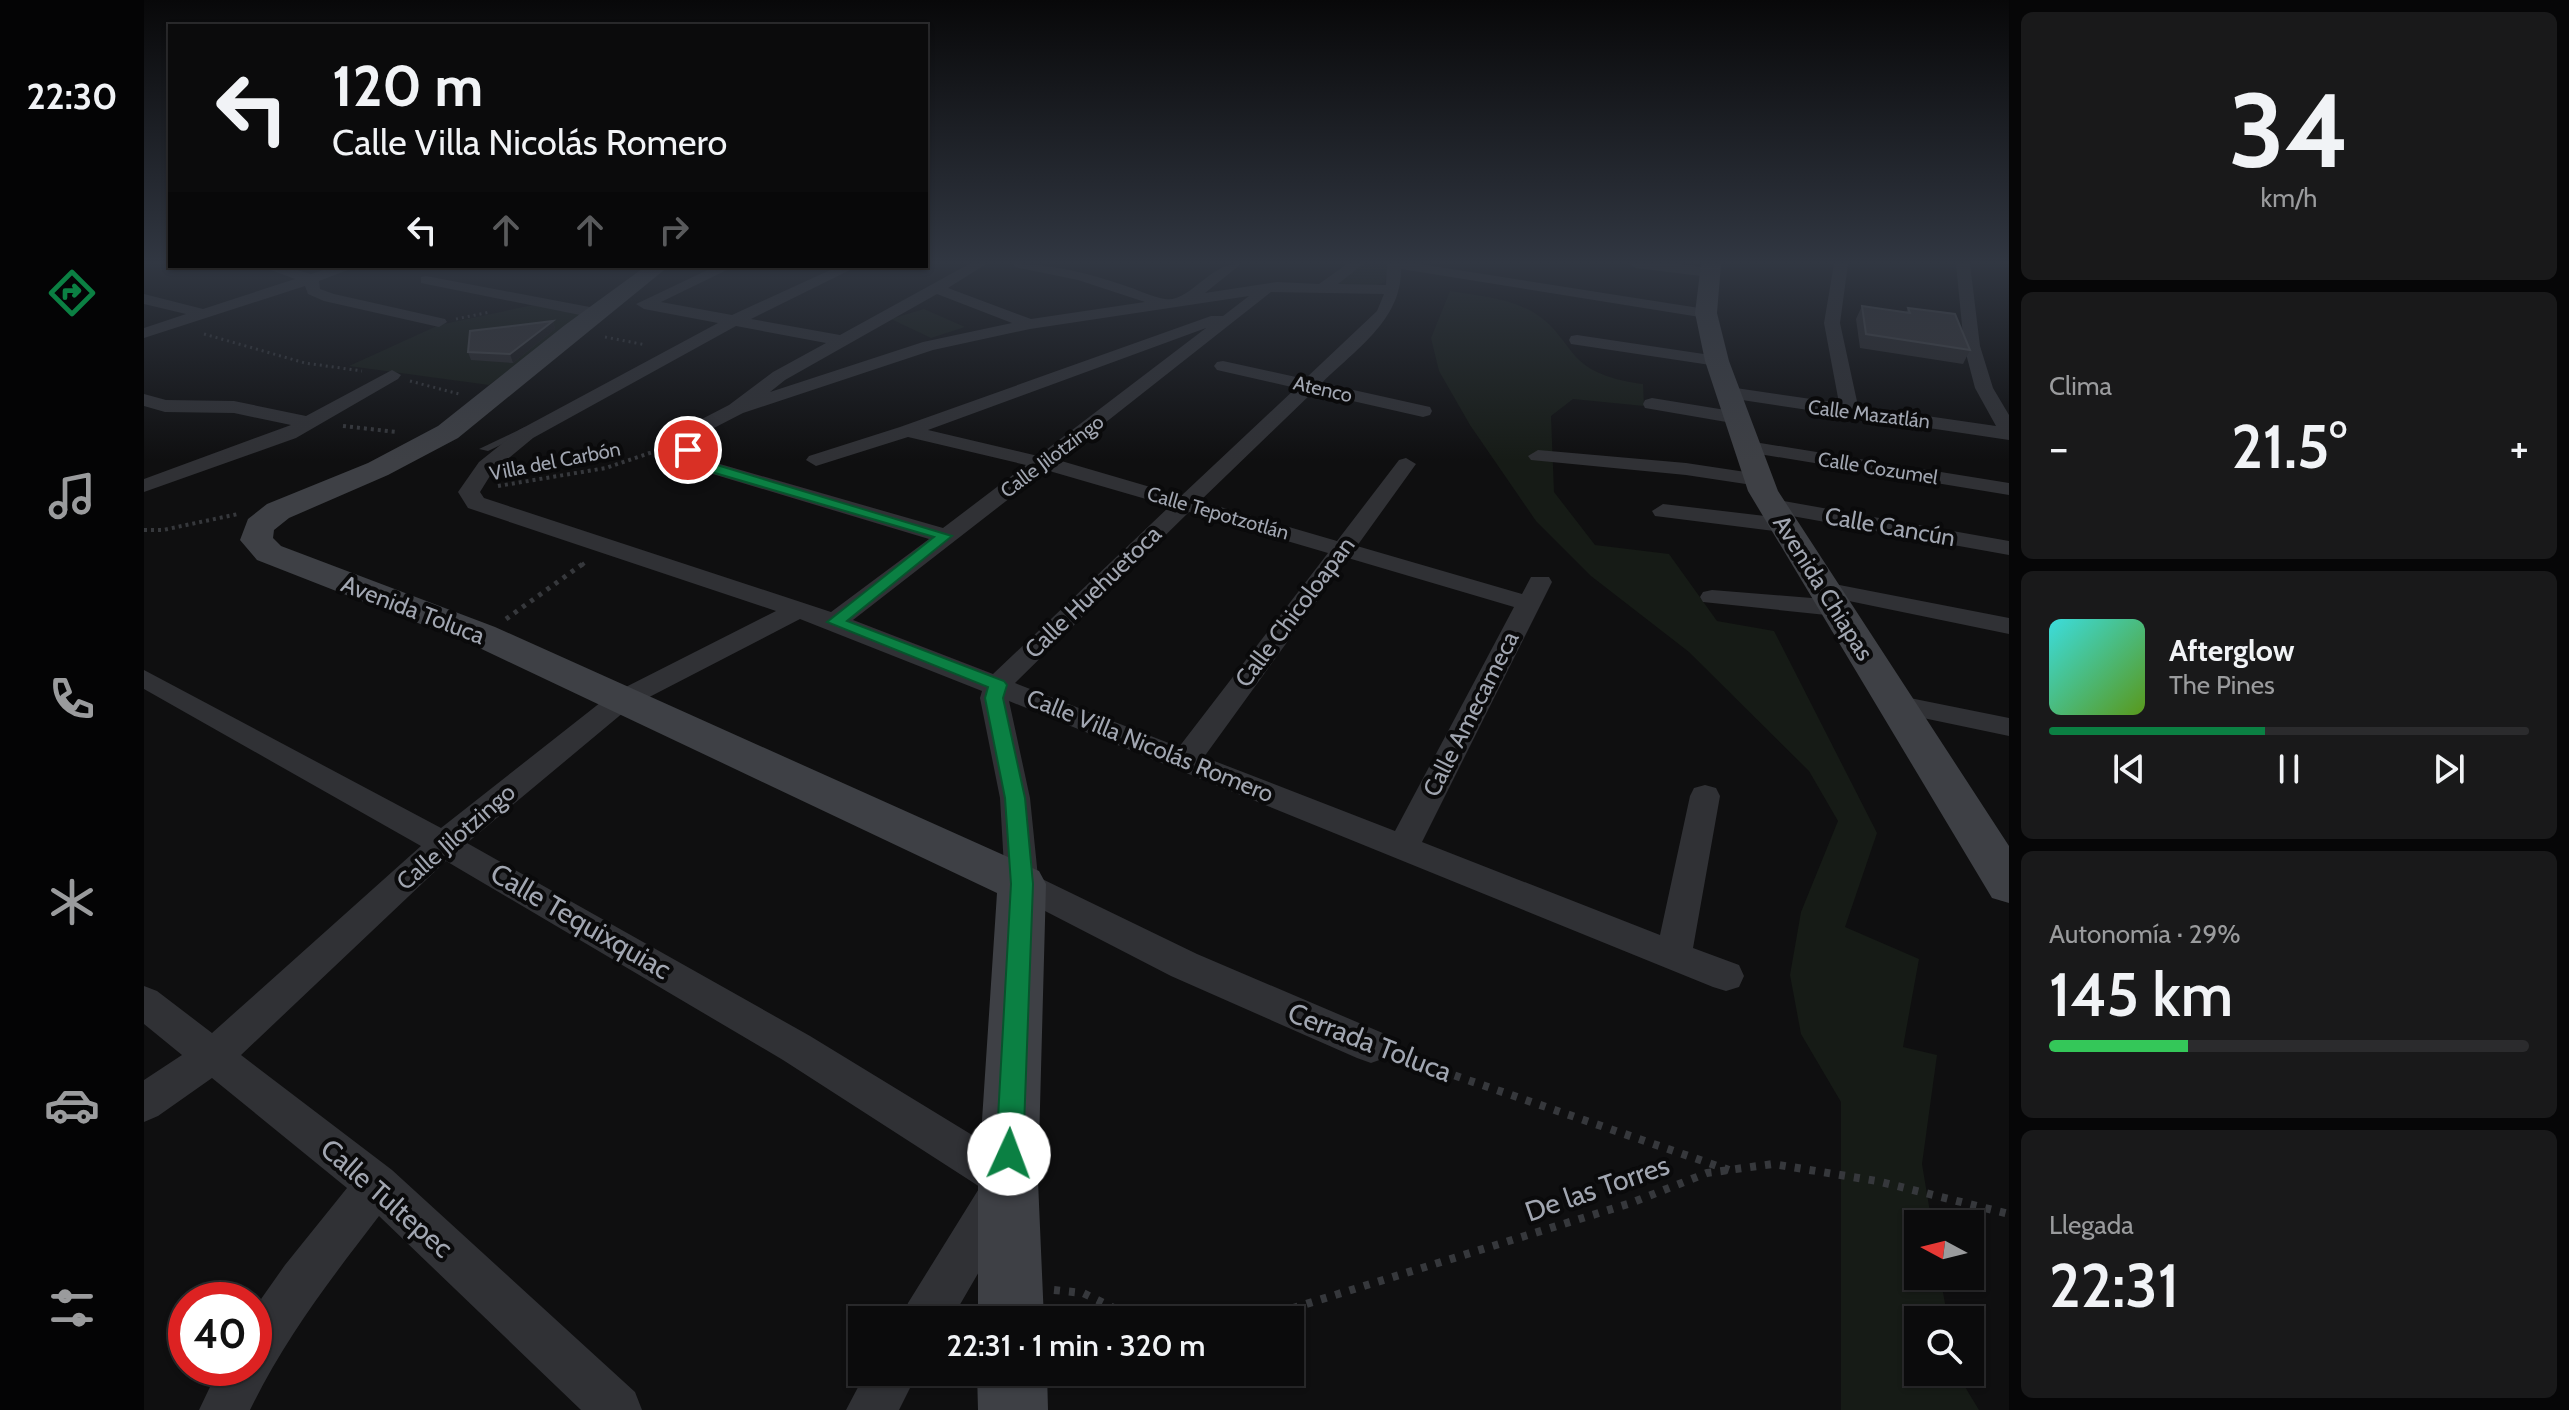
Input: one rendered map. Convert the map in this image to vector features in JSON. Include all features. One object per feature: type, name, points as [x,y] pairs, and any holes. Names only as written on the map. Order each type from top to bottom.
[{"type":"street","points":[[278,511],[426,446],[575,330]]},
{"type":"street","points":[[472,497],[474,480],[502,452],[558,415],[717,330]]},
{"type":"street","points":[[785,330],[905,354]]},
{"type":"street","points":[[736,409],[779,376],[857,330]]},
{"type":"street","points":[[945,536],[713,468],[696,460],[688,450],[690,438],[705,425],[736,409],[961,337],[999,330]]},
{"type":"street","points":[[816,460],[907,431],[1170,330]]},
{"type":"street","name":"Calle Jilotzingo","points":[[835,622],[1044,463],[1207,330]]},
{"type":"street","name":"Calle Huehuetoca","points":[[998,685],[1366,330]]},
{"type":"street","name":"Avenida Chiapas","points":[[1710,330],[1717,361],[1771,504],[2009,885]]},
{"type":"street","points":[[1833,330],[1849,409]]},
{"type":"street","points":[[1970,330],[1984,388],[2009,433]]},
{"type":"street","points":[[1577,340],[1717,361]]},
{"type":"street","name":"Atenco","points":[[1223,366],[1423,411]]},
{"type":"street","points":[[144,486],[269,442],[310,423],[392,375]]},
{"type":"street","points":[[144,400],[165,406],[234,407],[310,423]]},
{"type":"street","points":[[1652,404],[1738,419]]},
{"type":"street","name":"Calle Mazatlán","points":[[1738,419],[1805,405],[2009,433]]},
{"type":"street","name":"Calle Cozumel","points":[[1738,419],[2009,489]]},
{"type":"street","name":"Calle Tepotzotlán","points":[[907,431],[1044,463],[1342,549],[1534,592]]},
{"type":"street","points":[[1538,456],[1686,469],[1771,504]]},
{"type":"street","name":"Calle Chicoloapan","points":[[1185,761],[1406,464]]},
{"type":"street","name":"Calle Villa Nicolás Romero","points":[[472,497],[607,547],[835,622],[1726,976]]},
{"type":"street","name":"Calle Cancún","points":[[1663,511],[1771,504],[2009,548]]},
{"type":"street","name":"Avenida Toluca","points":[[278,511],[259,526],[256,540],[269,553],[482,635],[1022,884]]},
{"type":"street","name":"Calle Amecameca","points":[[1403,847],[1534,592]]},
{"type":"street","points":[[1712,597],[1830,599],[2009,626]]},
{"type":"street","name":"Calle Jilotzingo","points":[[144,1103],[214,1055],[445,843],[620,701],[795,611]]},
{"type":"street","name":"Calle Tequixquiac","points":[[147,682],[445,843],[718,1001],[1008,1181]]},
{"type":"street","points":[[998,685],[994,698],[1015,798],[1022,884],[1008,1181],[1011,1302]]},
{"type":"street","points":[[1895,704],[2009,727]]},
{"type":"street","points":[[1674,955],[1705,796]]},
{"type":"street","name":"Cerrada Toluca","points":[[1022,884],[1184,965],[1371,1046]]},
{"type":"street","name":"Calle Tultepec","points":[[144,1002],[377,1185],[617,1410]]},
{"type":"street","points":[[933,1306],[1008,1181]]},
{"type":"street","points":[[272,1324],[301,1281],[377,1185]]},
{"type":"street","points":[[224,1410],[236,1386]]},
{"type":"street","points":[[871,1410],[886,1386]]},
{"type":"street","points":[[1012,1386],[1013,1410]]},
{"type":"lane","points":[[484,449],[558,415]]},
{"type":"path","points":[[310,423],[406,433],[406,437],[426,446]]},
{"type":"path","name":"Villa del Carbón","points":[[472,497],[617,465],[649,456],[690,438]]},
{"type":"path","points":[[144,530],[163,530],[236,514],[278,511]]},
{"type":"path","points":[[482,635],[607,547]]},
{"type":"path","name":"Cerrada Toluca","points":[[1371,1046],[1731,1170]]},
{"type":"path","name":"De las Torres","points":[[1300,1306],[1631,1203],[1707,1173],[1773,1164],[1877,1181],[2009,1214]]},
{"type":"path","points":[[1011,1302],[1083,1293],[1110,1306]]},
{"type":"shaded area","points":[[428,330],[562,330],[489,385],[349,366]]},
{"type":"shaded area","points":[[914,330],[956,330],[931,338]]},
{"type":"shaded area","points":[[1434,330],[1554,330],[1576,357],[1590,368],[1616,379],[1643,384],[1644,406],[1573,399],[1551,416],[1554,492],[1595,545],[1669,554],[1717,621],[1774,631],[1877,833],[1845,927],[1919,959],[1903,1047],[1937,1055],[1922,1164],[1930,1210],[1904,1210],[1904,1290],[1943,1290],[1945,1306],[1904,1306],[1904,1386],[1964,1386],[1979,1410],[1841,1410],[1841,1102],[1801,1034],[1790,975],[1801,912],[1838,821],[1809,771],[1689,652],[1591,576],[1536,521],[1470,425],[1439,371],[1431,338]]},
{"type":"building","points":[[542,330],[510,354],[468,352],[470,331]]},
{"type":"building","points":[[1865,330],[1962,330],[1970,350],[1866,334]]},
{"type":"route","points":[[688,450],[696,460],[713,468],[945,536],[835,622],[998,685],[994,698],[1015,798],[1022,884],[1009,1154]]}]
